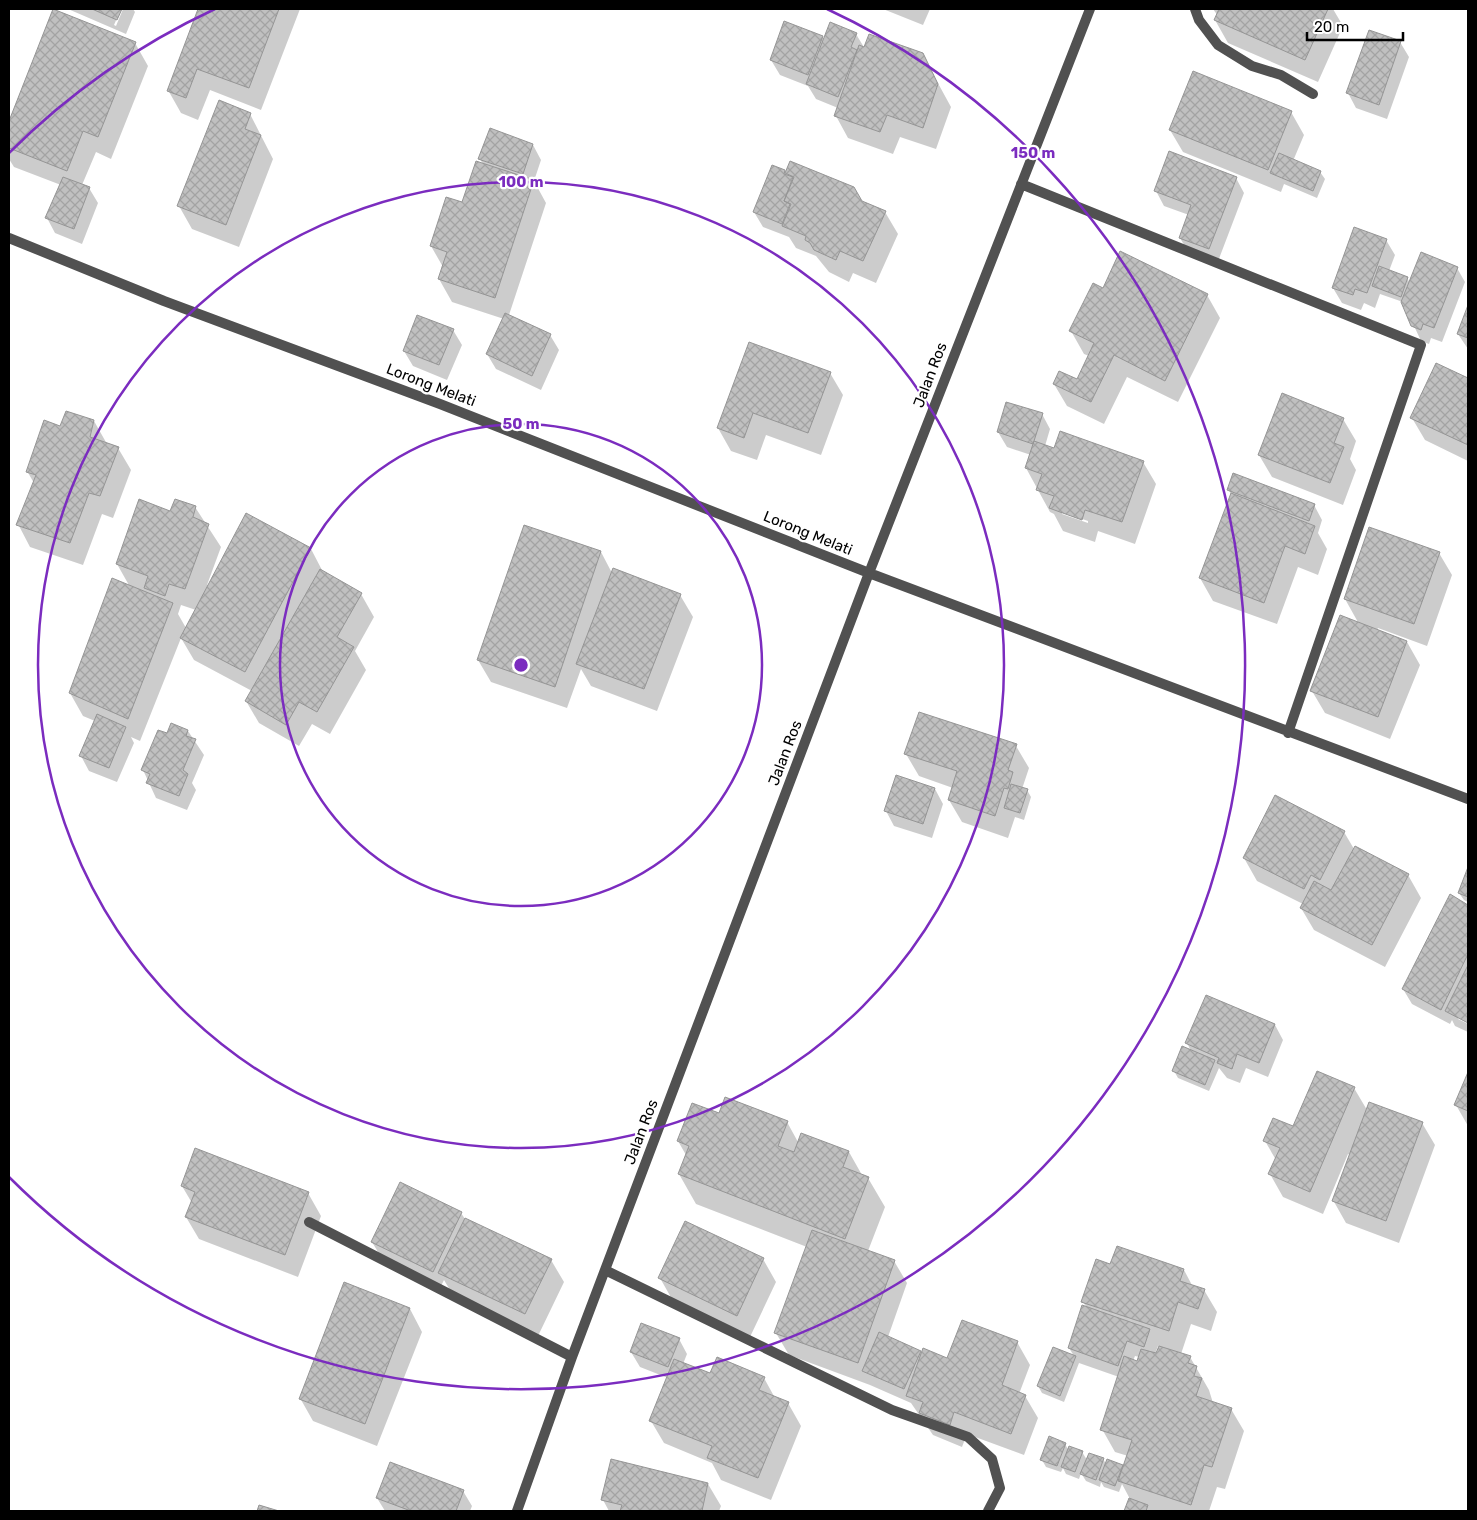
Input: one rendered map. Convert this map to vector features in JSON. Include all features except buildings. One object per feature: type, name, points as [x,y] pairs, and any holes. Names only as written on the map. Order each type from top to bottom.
[{"type":"street","name":"Jalan Ros","points":[[516,1511],[572,1357],[869,574],[1090,9]]},
{"type":"street","points":[[1195,9],[1199,20],[1218,45],[1252,66],[1281,74],[1313,94]]},
{"type":"street","points":[[1021,184],[1421,345],[1288,732]]},
{"type":"street","name":"Lorong Melati","points":[[9,238],[164,301],[440,404],[869,574],[1468,799]]},
{"type":"street","points":[[309,1222],[572,1357]]},
{"type":"street","points":[[605,1270],[892,1410],[968,1437],[992,1459],[1000,1488],[988,1511]]}]
